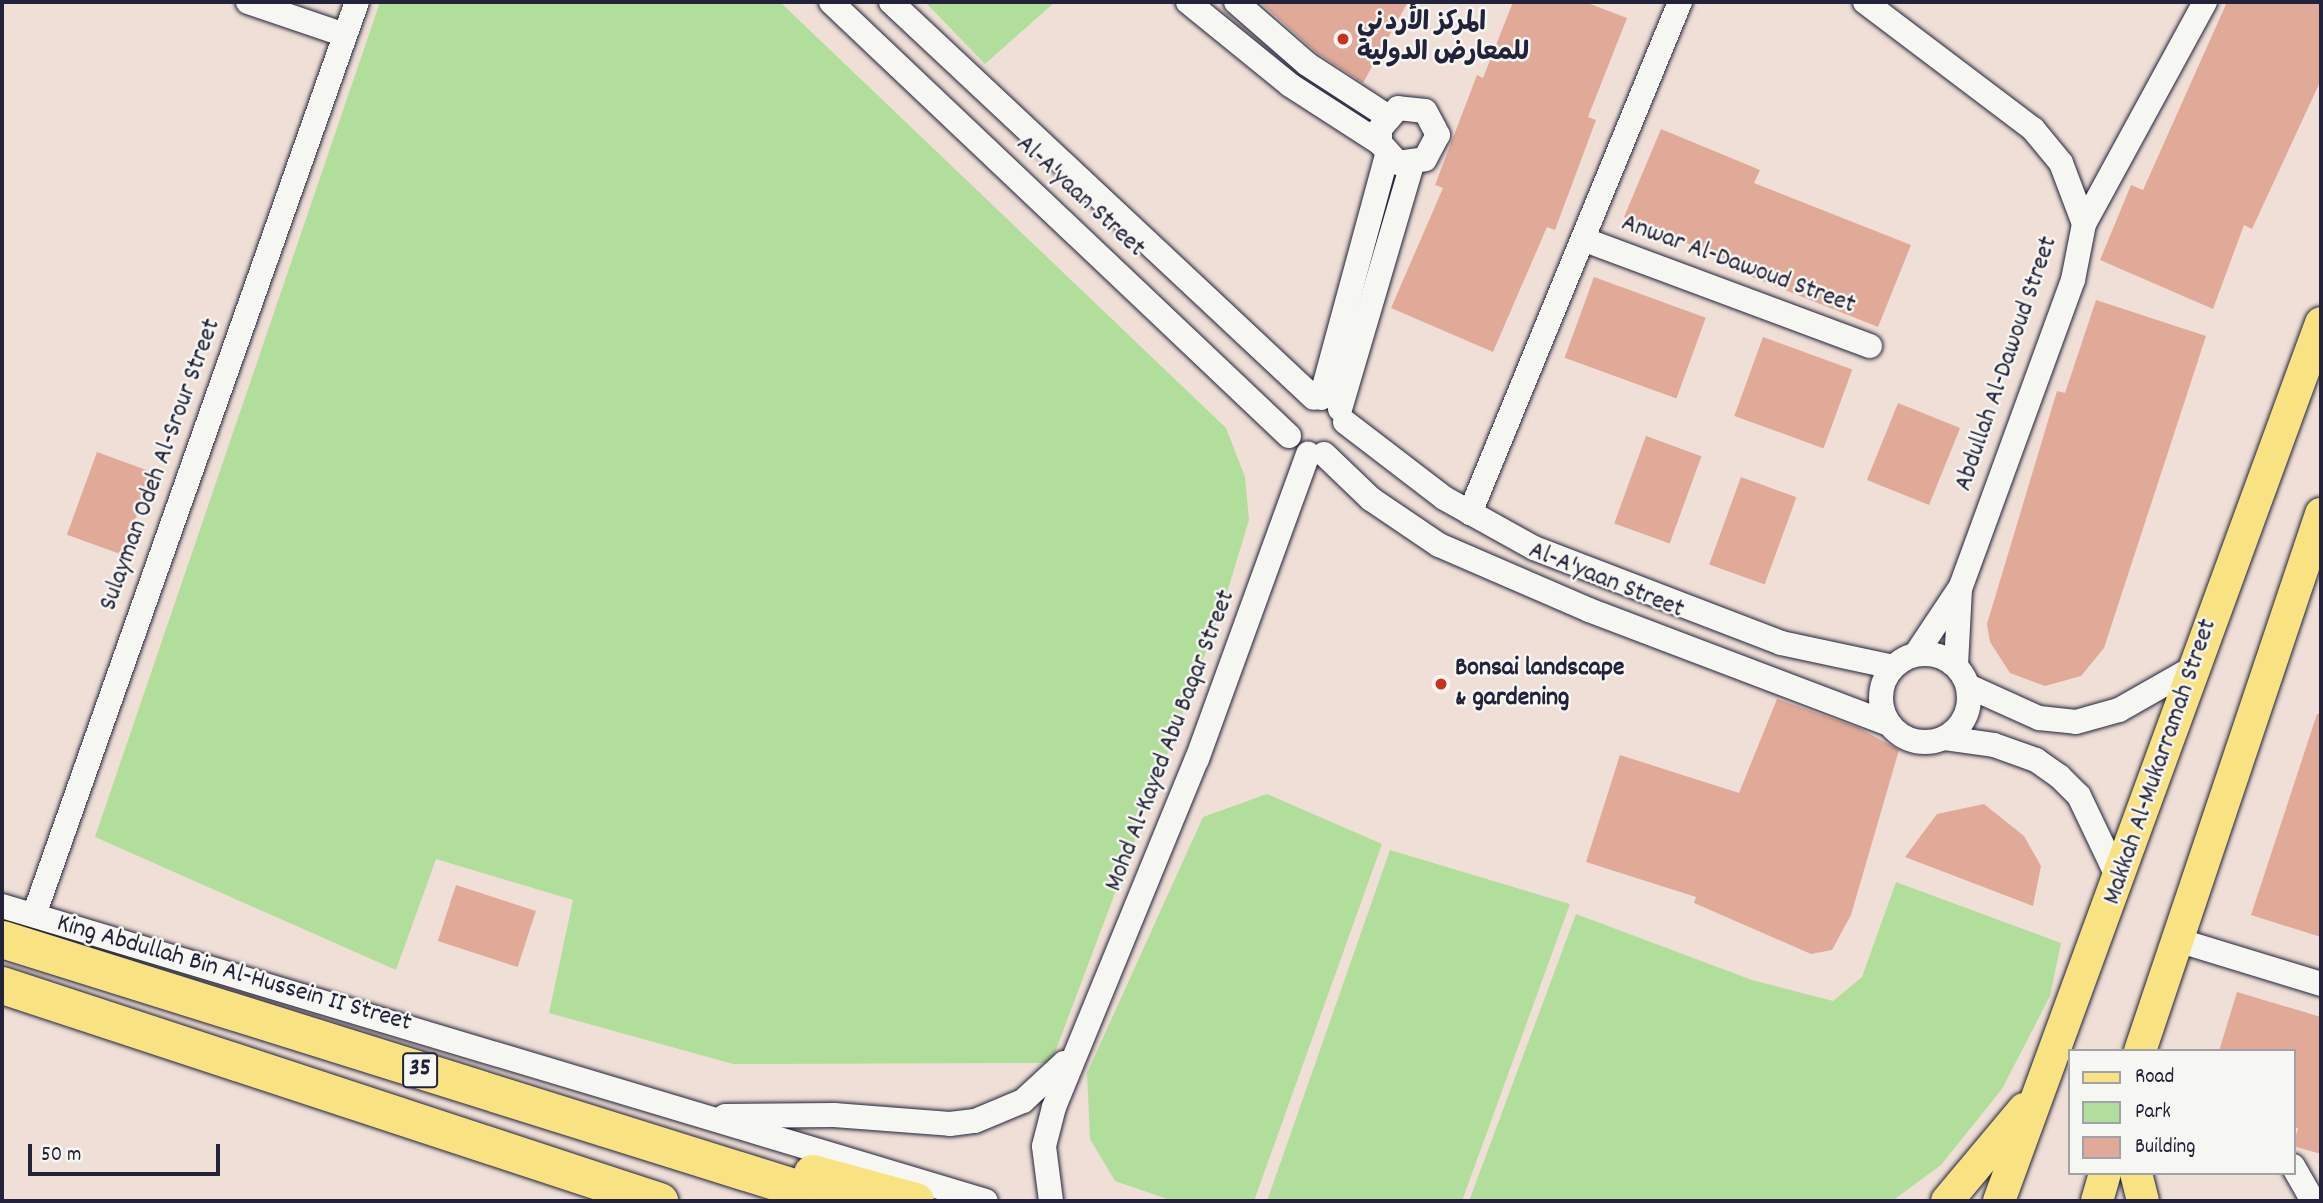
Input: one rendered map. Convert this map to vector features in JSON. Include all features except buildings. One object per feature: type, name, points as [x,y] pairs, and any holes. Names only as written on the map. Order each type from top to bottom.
[{"type":"highway","name":"King Abdullah Bin Al-Hussein II Street","points":[[2,939],[838,1201]]},
{"type":"highway","name":"35","points":[[2,985],[659,1201]]},
{"type":"highway","points":[[720,1164],[786,1166],[915,1201]]},
{"type":"main road","name":"Makkah Al-Mukarramah Street","points":[[1999,1201],[2083,983],[2193,668],[2321,323]]},
{"type":"main road","points":[[2141,1049],[2174,939],[2321,514]]},
{"type":"main road","points":[[2018,1201],[2083,983]]},
{"type":"main road","points":[[1947,1201],[2043,1082]]},
{"type":"main road","points":[[2097,1201],[2104,1175]]},
{"type":"main road","points":[[2112,1175],[2113,1201]]},
{"type":"main road","points":[[2136,1175],[2143,1201]]},
{"type":"street","points":[[248,2],[345,36]]},
{"type":"street","name":"Sulayman Odeh Al-Srour Street","points":[[34,915],[356,2]]},
{"type":"street","name":"Al-A'yaan Street","points":[[831,2],[1289,436],[1381,506],[1439,545],[1589,610],[1889,724]]},
{"type":"street","name":"Al-A'yaan Street","points":[[891,2],[1330,407],[1470,513],[1534,548],[1646,595],[1781,643],[1893,667]]},
{"type":"street","points":[[1188,2],[1290,85],[1383,149],[1412,165]]},
{"type":"street","points":[[1236,2],[1307,64],[1387,116]]},
{"type":"street","name":"Anwar Al-Dawoud Street","points":[[1470,513],[1585,240],[1680,2]]},
{"type":"street","name":"Abdullah Al-Dawoud Street","points":[[1865,2],[2033,129],[2062,163],[2084,224],[2073,280],[1960,588],[1916,654]]},
{"type":"street","points":[[2084,224],[2205,2]]},
{"type":"street","points":[[1330,407],[1412,165],[1435,149],[1434,121],[1412,106],[1387,116]]},
{"type":"street","points":[[1330,407],[1383,149],[1387,116]]},
{"type":"street","name":"Anwar Al-Dawoud Street","points":[[1585,240],[1870,346]]},
{"type":"street","points":[[1289,436],[1293,411],[1330,407]]},
{"type":"street","name":"Mohd Al-Kayed Abu Baqar Street","points":[[1051,1201],[1044,1146],[1077,1046],[1172,821],[1316,454],[1340,442],[1330,407]]},
{"type":"street","name":"Abdullah Al-Dawoud Street","points":[[1960,588],[1962,676]]},
{"type":"street","points":[[2119,880],[2079,796],[2059,776],[2036,760],[1994,746],[1945,738],[1914,741],[1889,724],[1881,695],[1893,667],[1916,654],[1944,657],[1962,676],[2039,718],[2076,722],[2119,710],[2193,668]]},
{"type":"street","points":[[1945,738],[1966,716],[1962,676]]},
{"type":"street","name":"King Abdullah Bin Al-Hussein II Street","points":[[2,906],[986,1201]]},
{"type":"street","points":[[2174,939],[2321,985]]},
{"type":"street","name":"Mohd Al-Kayed Abu Baqar Street","points":[[707,1117],[799,1114],[937,1124],[975,1121],[1034,1094],[1077,1046]]},
{"type":"street","points":[[2295,1170],[2313,1201]]},
{"type":"green space","points":[[380,2],[780,2],[1226,428],[1245,477],[1249,520],[1222,609],[1051,1063],[733,1064],[549,1013],[573,900],[436,859],[396,970],[95,837]]},
{"type":"green space","points":[[925,2],[1055,2],[985,64]]},
{"type":"green space","points":[[1267,794],[1382,844],[1254,1201],[1173,1201],[1115,1181],[1090,1139],[1087,1073],[1203,817]]},
{"type":"green space","points":[[1390,850],[1570,904],[1462,1201],[1267,1201]]},
{"type":"green space","points":[[1896,882],[2061,943],[2050,996],[2002,1089],[1941,1165],[1892,1201],[1469,1201],[1576,914],[1752,980],[1833,1001],[1862,977]]},
{"type":"place","name":"المركز الأردني للمعارض الدولية","points":[[1343,39]]},
{"type":"place","name":"Bonsai landscape & gardening","points":[[1441,684]]}]
